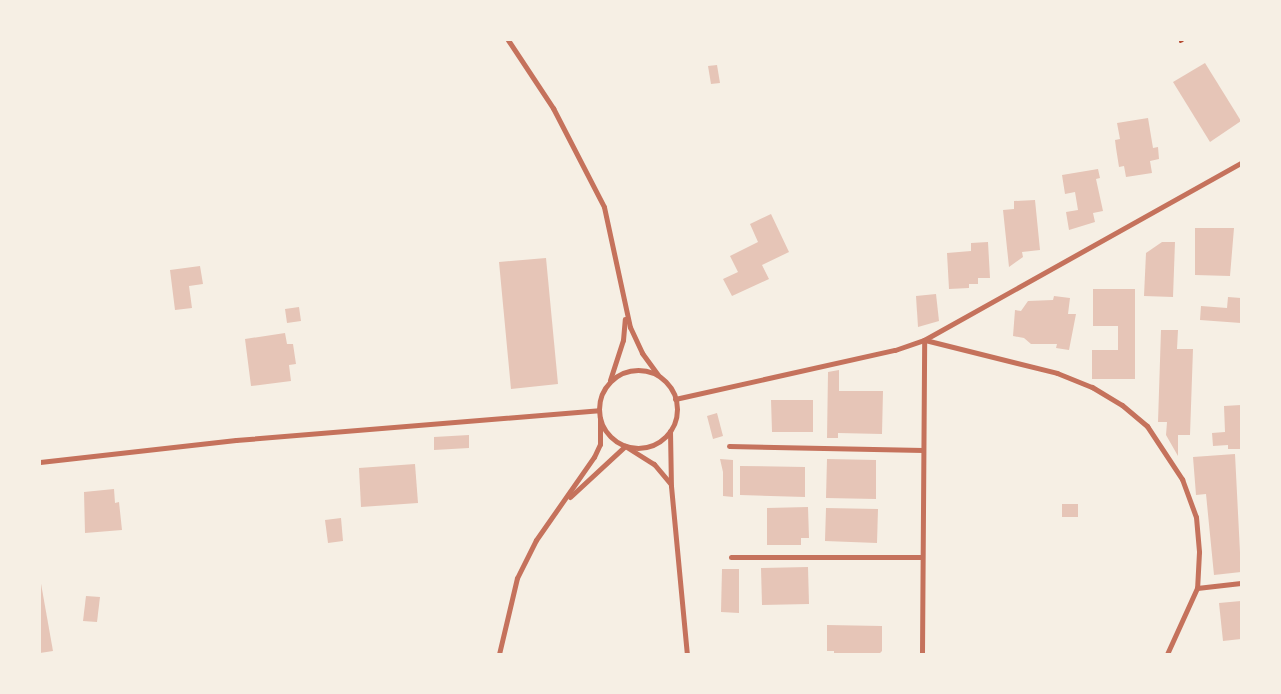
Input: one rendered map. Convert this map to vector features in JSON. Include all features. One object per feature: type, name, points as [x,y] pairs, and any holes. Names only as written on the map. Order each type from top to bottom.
[{"type":"street","points":[[508,40],[553,108],[604,207],[626,311],[636,343],[658,375],[668,383],[675,399],[676,419],[670,431],[650,446],[625,446],[560,506]]},
{"type":"street","points":[[675,399],[896,350],[924,340],[1241,163]]},
{"type":"street","points":[[499,654],[517,578],[536,540],[594,456],[600,444],[599,410],[602,392],[610,381],[624,340],[626,311]]},
{"type":"street","points":[[922,654],[924,340]]},
{"type":"street","points":[[924,340],[1057,373],[1092,387],[1122,405],[1147,426],[1182,479],[1196,517],[1199,552],[1197,588],[1167,654]]},
{"type":"street","points":[[610,381],[633,370],[658,375]]},
{"type":"street","points":[[40,462],[236,440],[599,410]]},
{"type":"street","points":[[600,418],[609,435],[662,472],[671,486]]},
{"type":"street","points":[[670,431],[671,486],[686,654]]},
{"type":"street","points":[[729,446],[924,450]]},
{"type":"street","points":[[730,557],[922,557]]},
{"type":"street","points":[[1197,588],[1241,583]]},
{"type":"building","points":[[1205,63],[1241,121],[1210,142],[1173,82]]},
{"type":"building","points":[[717,65],[720,83],[711,84],[708,66]]},
{"type":"building","points":[[1148,118],[1153,148],[1158,147],[1159,159],[1150,161],[1152,173],[1126,177],[1124,166],[1119,167],[1115,140],[1120,139],[1117,123]]},
{"type":"building","points":[[1098,169],[1100,178],[1096,179],[1103,211],[1093,213],[1095,222],[1069,230],[1066,212],[1078,210],[1075,192],[1065,194],[1062,175]]},
{"type":"building","points":[[1035,200],[1040,250],[1022,252],[1023,257],[1009,267],[1003,210],[1014,209],[1014,201]]},
{"type":"building","points":[[771,214],[789,252],[762,265],[769,279],[732,296],[723,279],[738,272],[730,256],[758,242],[750,224]]},
{"type":"building","points":[[1195,228],[1234,228],[1230,276],[1195,275]]},
{"type":"building","points":[[988,242],[990,278],[978,278],[978,284],[969,284],[969,288],[949,289],[947,253],[971,251],[971,243]]},
{"type":"building","points":[[1162,242],[1175,242],[1173,297],[1144,296],[1146,253]]},
{"type":"building","points":[[546,258],[558,384],[511,389],[499,262]]},
{"type":"building","points":[[200,266],[203,284],[189,286],[192,308],[175,310],[170,270]]},
{"type":"building","points":[[1093,289],[1135,289],[1135,379],[1092,379],[1092,350],[1118,350],[1118,326],[1093,326]]},
{"type":"building","points":[[936,294],[939,321],[918,327],[916,296]]},
{"type":"building","points":[[1054,296],[1070,298],[1068,314],[1076,314],[1069,350],[1056,348],[1057,344],[1031,344],[1024,338],[1013,336],[1015,310],[1021,311],[1028,301],[1053,300]]},
{"type":"building","points":[[1228,297],[1241,298],[1241,323],[1200,320],[1201,306],[1227,308]]},
{"type":"building","points":[[299,307],[301,321],[287,323],[285,309]]},
{"type":"building","points":[[1161,330],[1178,330],[1177,349],[1193,349],[1190,435],[1178,435],[1178,456],[1166,435],[1167,422],[1158,422]]},
{"type":"building","points":[[285,333],[287,344],[293,344],[296,364],[289,365],[291,381],[251,386],[245,339]]},
{"type":"building","points":[[839,370],[839,391],[883,391],[882,434],[838,433],[838,438],[827,438],[828,372]]},
{"type":"building","points":[[771,400],[813,400],[813,432],[772,432]]},
{"type":"building","points":[[1241,405],[1241,449],[1228,449],[1228,445],[1213,446],[1212,433],[1225,432],[1224,406]]},
{"type":"building","points":[[717,413],[723,436],[713,439],[707,416]]},
{"type":"building","points":[[469,435],[469,448],[434,450],[434,437]]},
{"type":"building","points":[[1235,454],[1241,572],[1214,575],[1206,494],[1196,495],[1193,457]]},
{"type":"building","points":[[720,459],[733,460],[733,497],[723,496],[723,472]]},
{"type":"building","points":[[827,459],[876,460],[876,499],[826,498]]},
{"type":"building","points":[[415,464],[418,503],[361,507],[359,468]]},
{"type":"building","points":[[740,466],[805,467],[805,497],[740,495]]},
{"type":"building","points":[[114,489],[115,503],[119,502],[122,530],[85,533],[84,492]]},
{"type":"building","points":[[1062,504],[1078,504],[1078,517],[1062,517]]},
{"type":"building","points":[[808,507],[809,538],[801,538],[801,545],[767,545],[767,508]]},
{"type":"building","points":[[826,508],[878,509],[877,543],[825,541]]},
{"type":"building","points":[[341,518],[343,541],[328,543],[325,520]]},
{"type":"building","points":[[808,567],[809,604],[762,605],[761,568]]},
{"type":"building","points":[[722,569],[739,569],[739,613],[721,612]]},
{"type":"building","points":[[40,578],[53,651],[40,653]]},
{"type":"building","points":[[86,596],[100,597],[97,622],[83,621]]},
{"type":"building","points":[[1241,601],[1241,639],[1223,641],[1219,603]]},
{"type":"building","points":[[827,625],[882,626],[882,651],[879,654],[834,654],[834,651],[827,651]]}]
